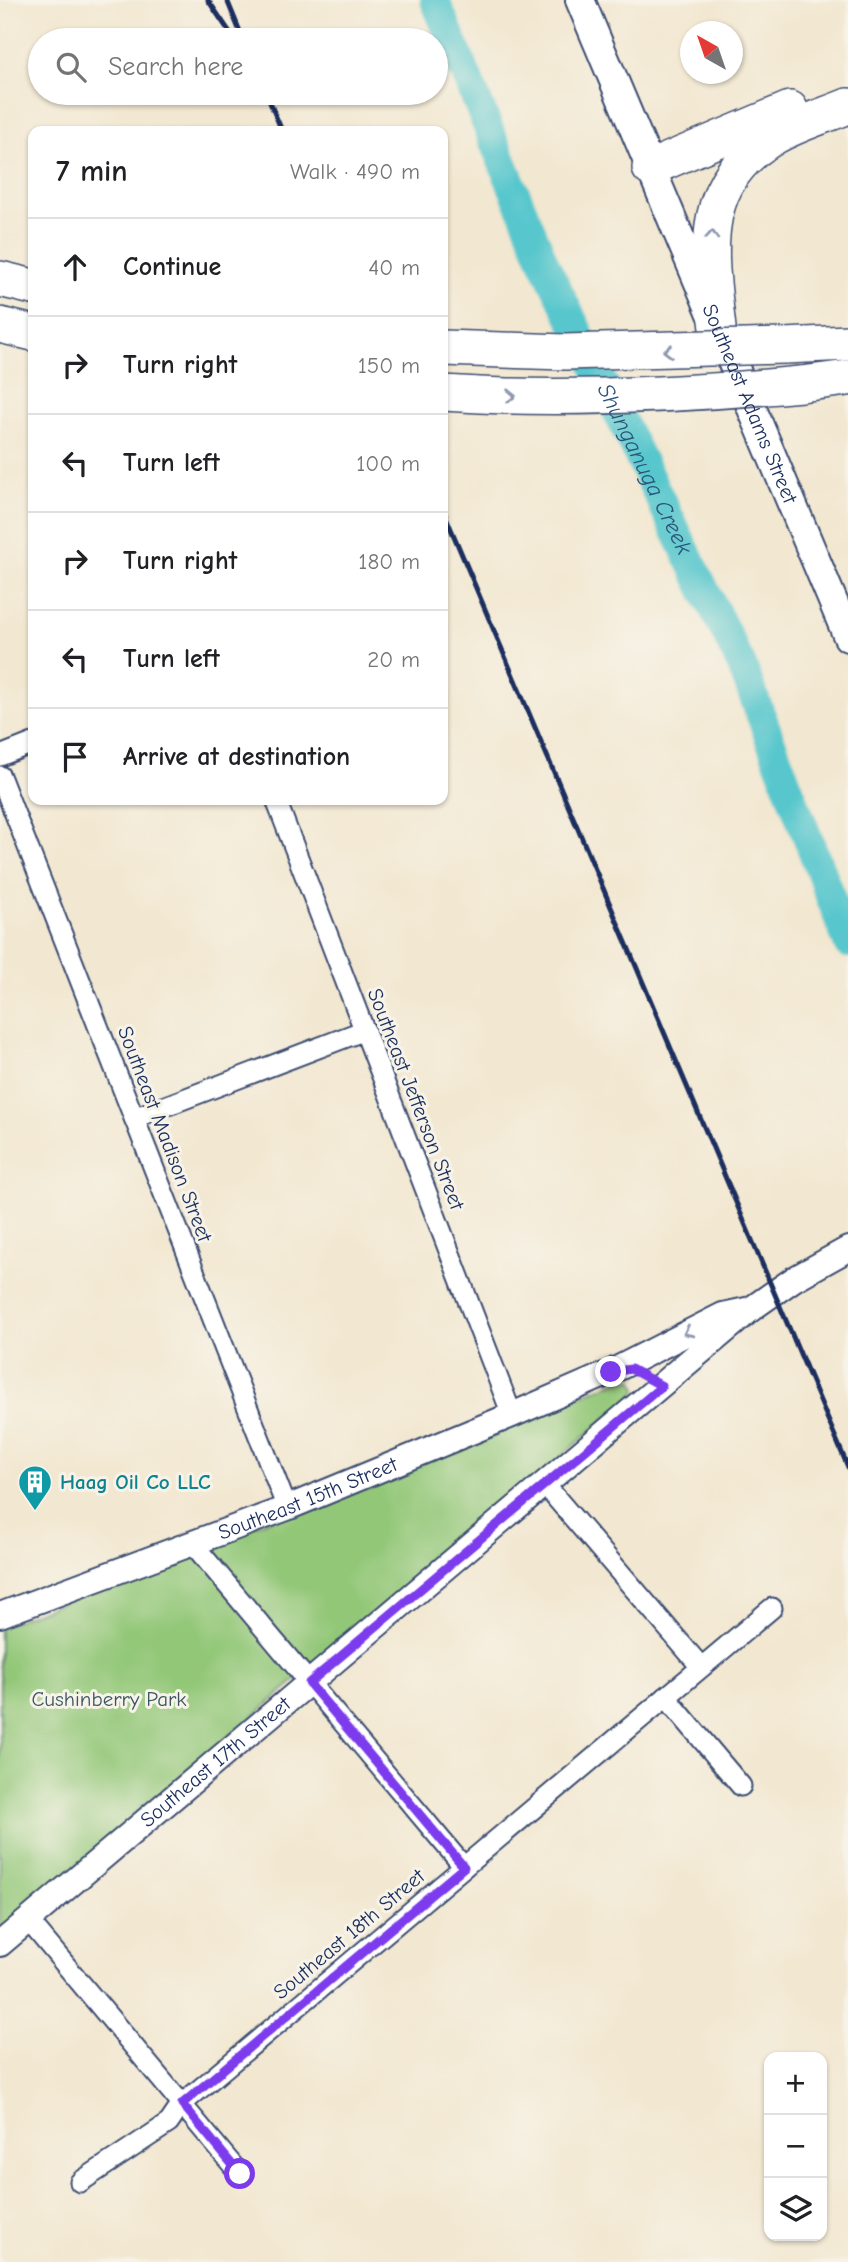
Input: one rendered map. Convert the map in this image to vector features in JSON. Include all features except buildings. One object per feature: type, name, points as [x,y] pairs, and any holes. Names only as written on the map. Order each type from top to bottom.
[{"type":"highway","points":[[654,177],[848,85]]},
{"type":"highway","points":[[654,177],[774,136],[848,106]]},
{"type":"highway","points":[[718,328],[710,263],[713,221],[720,192],[743,159],[774,136]]},
{"type":"highway","points":[[0,279],[28,287]]},
{"type":"highway","points":[[0,325],[28,332]]},
{"type":"highway","points":[[448,348],[565,352],[816,344],[848,328]]},
{"type":"highway","points":[[448,393],[631,395],[828,382]]},
{"type":"main road","name":"Southeast Adams Street","points":[[580,0],[848,637]]},
{"type":"street","points":[[0,756],[28,745]]},
{"type":"street","name":"Southeast Madison Street","points":[[0,776],[286,1508]]},
{"type":"street","name":"Southeast Jefferson Street","points":[[278,805],[512,1415]]},
{"type":"street","points":[[134,1118],[365,1030]]},
{"type":"street","name":"Southeast 15th Street","points":[[0,1615],[286,1508],[512,1415],[611,1372],[723,1315],[751,1309],[794,1279],[848,1249]]},
{"type":"street","name":"Southeast 17th Street","points":[[0,1944],[751,1309]]},
{"type":"street","points":[[611,1372],[631,1369],[662,1386]]},
{"type":"street","points":[[545,1485],[701,1667]]},
{"type":"street","points":[[193,1544],[464,1867]]},
{"type":"street","name":"Southeast 18th Street","points":[[80,2182],[169,2123],[182,2104],[772,1608]]},
{"type":"street","points":[[666,1697],[741,1786]]},
{"type":"street","points":[[28,1920],[240,2174]]},
{"type":"green space","name":"Cushinberry Park","points":[[622,1379],[634,1380],[637,1389],[635,1394],[0,1930],[0,1627]]},
{"type":"waterway","name":"Shunganuga Creek","points":[[435,0],[447,28]]},
{"type":"waterway","name":"Shunganuga Creek","points":[[448,31],[544,262],[742,666],[848,943]]},
{"type":"railway","points":[[208,0],[227,28]]},
{"type":"railway","points":[[227,0],[239,28]]},
{"type":"railway","points":[[271,105],[280,126]]},
{"type":"railway","points":[[448,522],[848,1467]]},
{"type":"place","name":"Haag Oil Co LLC","points":[[35,1512]]},
{"type":"route","points":[[240,2174],[182,2104],[464,1867],[309,1683],[662,1386],[631,1369],[611,1372]]}]
